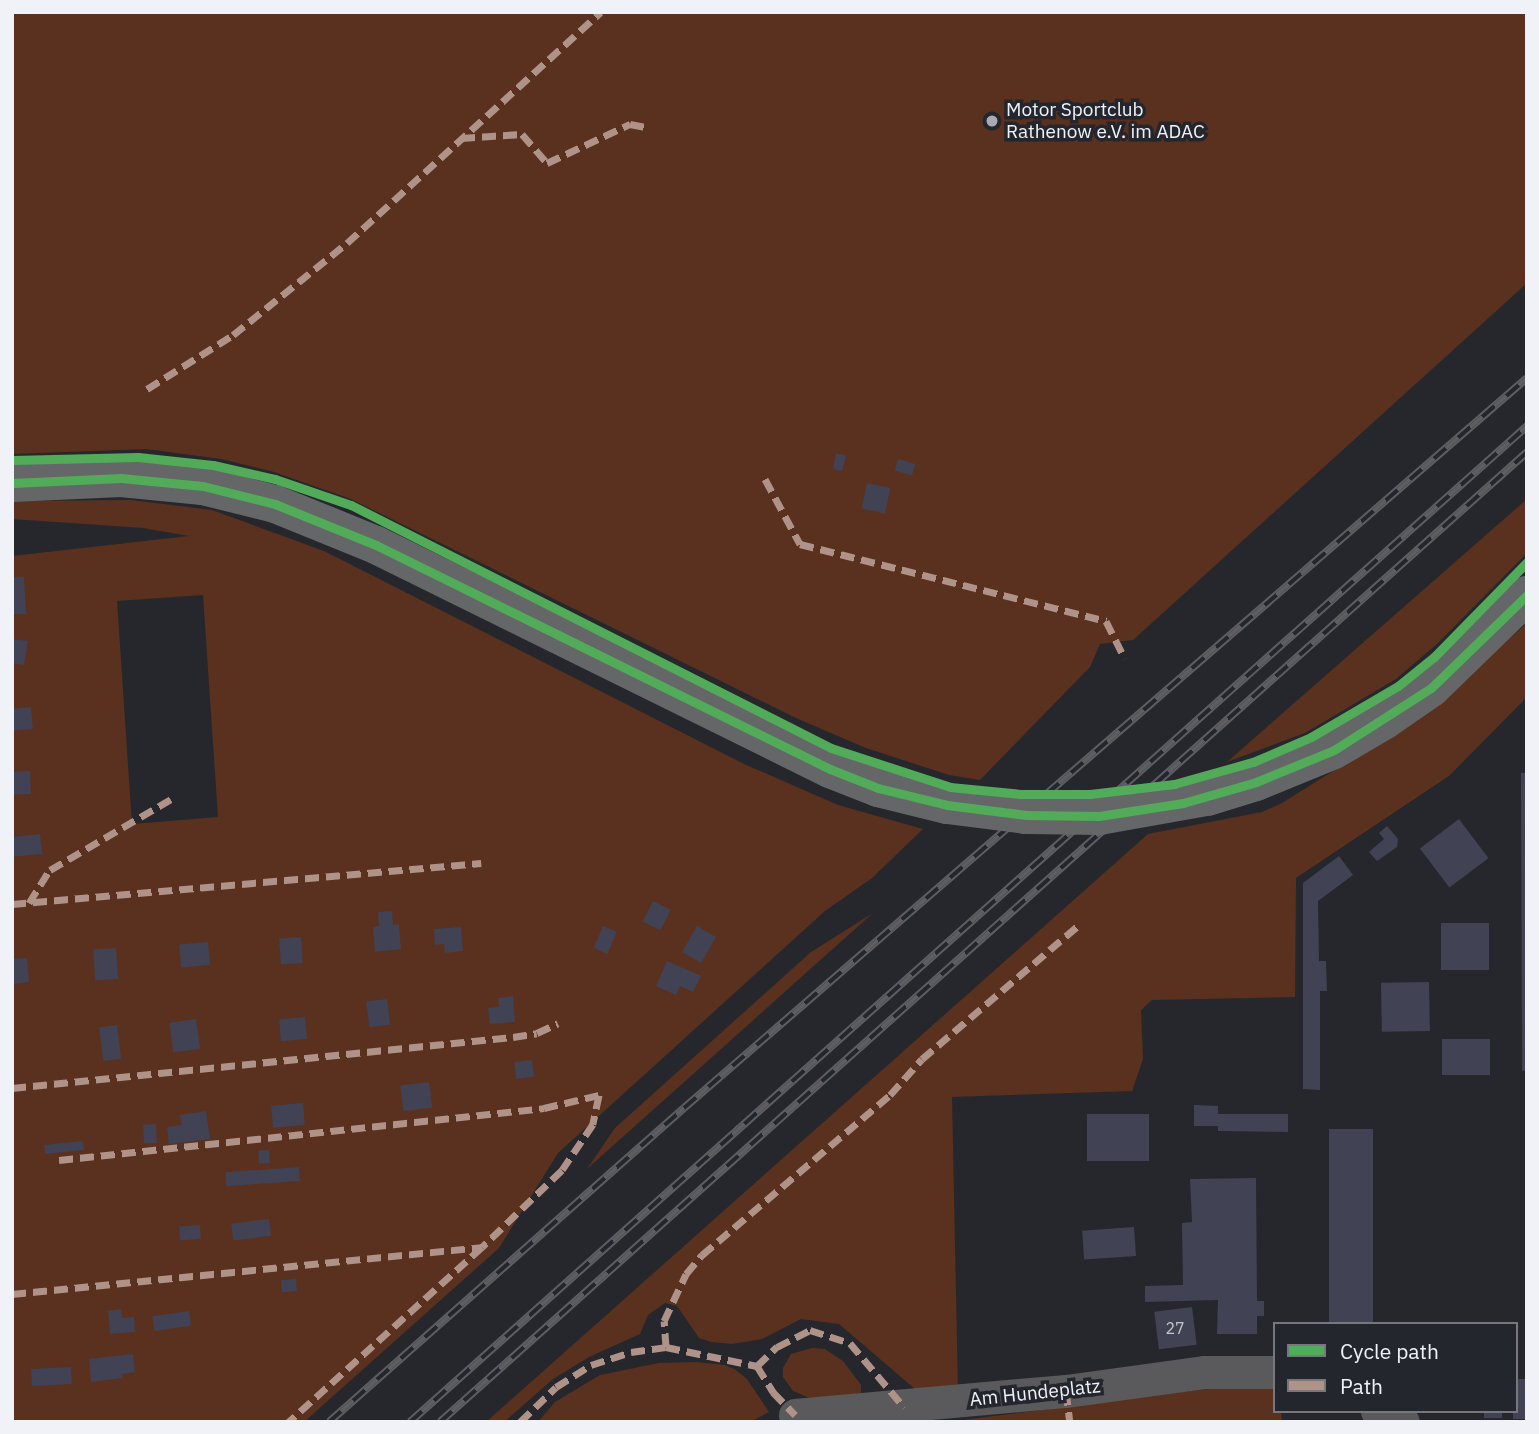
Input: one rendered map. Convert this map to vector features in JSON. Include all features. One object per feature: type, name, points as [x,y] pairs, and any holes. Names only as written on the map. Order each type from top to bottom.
[{"type":"main road","points":[[12,482],[121,478],[203,486],[275,504],[376,545],[830,769],[878,788],[947,805],[1026,815],[1099,816],[1207,797],[1256,782],[1334,750],[1385,720],[1431,688],[1527,595]]},
{"type":"street","name":"Am Hundeplatz","points":[[795,1415],[1066,1391],[1204,1372],[1273,1372]]},
{"type":"street","points":[[1382,1413],[1403,1422]]},
{"type":"shaded area","points":[[13,12],[1527,12],[1527,283],[1133,640],[1100,644],[1090,667],[980,780],[949,775],[866,748],[798,719],[351,499],[274,472],[221,459],[146,449],[12,454]]},
{"type":"shaded area","points":[[1527,499],[1527,553],[1438,643],[1396,679],[1305,733],[1227,762]]},
{"type":"shaded area","points":[[131,500],[212,510],[324,551],[744,764],[838,805],[923,829],[872,878],[825,911],[558,1153],[499,1248],[304,1422],[12,1422],[12,556],[189,536],[143,528],[12,519],[12,501]],"holes":[[[203,595],[218,817],[132,824],[117,601]]]},
{"type":"shaded area","points":[[1527,623],[1527,696],[1524,700],[1449,776],[1296,878],[1295,997],[1152,1000],[1141,1010],[1143,1059],[1132,1091],[952,1097],[958,1393],[915,1389],[839,1324],[801,1319],[762,1339],[732,1344],[711,1342],[699,1338],[677,1306],[665,1303],[648,1315],[640,1334],[589,1357],[553,1379],[504,1422],[486,1422],[1148,834],[1262,812],[1282,803],[1423,715]]},
{"type":"shaded area","points":[[873,913],[587,1169],[615,1128],[811,952]]},
{"type":"shaded area","points":[[812,1348],[825,1349],[843,1361],[861,1385],[861,1393],[819,1402],[793,1391],[783,1377],[783,1368],[791,1354]]},
{"type":"shaded area","points":[[696,1362],[725,1365],[736,1370],[747,1379],[769,1412],[750,1422],[538,1422],[555,1402],[600,1375],[659,1363]]},
{"type":"shaded area","points":[[1207,1389],[1273,1389],[1273,1413],[1281,1413],[1282,1422],[947,1422]]},
{"type":"building","points":[[836,453],[846,456],[842,471],[833,469]]},
{"type":"building","points":[[898,459],[915,464],[912,475],[895,471]]},
{"type":"building","points":[[867,483],[890,488],[885,513],[862,508]]},
{"type":"building","points":[[12,577],[24,577],[26,614],[12,614]]},
{"type":"building","points":[[12,639],[28,641],[24,665],[12,663]]},
{"type":"building","points":[[31,707],[33,729],[14,731],[12,709]]},
{"type":"building","points":[[30,771],[31,794],[13,795],[12,772]]},
{"type":"building","points":[[1521,773],[1527,773],[1527,1070],[1522,1071]]},
{"type":"building","points":[[1459,819],[1488,858],[1449,888],[1420,848]]},
{"type":"building","points":[[1387,826],[1398,839],[1397,847],[1377,861],[1369,852],[1384,839],[1379,833]]},
{"type":"building","points":[[40,834],[42,854],[14,857],[12,837]]},
{"type":"building","points":[[1339,856],[1353,875],[1318,901],[1319,961],[1326,961],[1327,991],[1320,991],[1320,1090],[1303,1089],[1303,883]]},
{"type":"building","points":[[653,901],[671,910],[660,931],[643,921]]},
{"type":"building","points":[[392,911],[393,925],[399,924],[401,949],[375,952],[373,927],[379,926],[378,912]]},
{"type":"building","points":[[1441,923],[1489,923],[1489,970],[1441,970]]},
{"type":"building","points":[[603,926],[617,932],[607,954],[594,948]]},
{"type":"building","points":[[697,926],[716,937],[701,963],[682,952]]},
{"type":"building","points":[[461,927],[463,951],[445,953],[444,944],[435,945],[434,929]]},
{"type":"building","points":[[301,937],[303,963],[281,964],[279,939]]},
{"type":"building","points":[[208,942],[210,965],[181,967],[179,945]]},
{"type":"building","points":[[116,948],[118,979],[95,981],[93,950]]},
{"type":"building","points":[[27,958],[29,982],[12,984],[12,959]]},
{"type":"building","points":[[667,961],[701,976],[693,992],[680,986],[676,995],[656,986]]},
{"type":"building","points":[[1429,982],[1430,1031],[1382,1032],[1381,983]]},
{"type":"building","points":[[513,996],[515,1022],[490,1024],[488,1008],[499,1007],[498,998]]},
{"type":"building","points":[[387,999],[390,1025],[369,1027],[366,1002]]},
{"type":"building","points":[[305,1017],[307,1039],[281,1041],[279,1019]]},
{"type":"building","points":[[196,1019],[200,1049],[173,1052],[169,1023]]},
{"type":"building","points":[[117,1025],[121,1059],[103,1061],[99,1027]]},
{"type":"building","points":[[1442,1039],[1490,1039],[1490,1075],[1442,1075]]},
{"type":"building","points":[[532,1060],[534,1077],[516,1079],[514,1062]]},
{"type":"building","points":[[429,1082],[432,1108],[403,1111],[400,1086]]},
{"type":"building","points":[[303,1103],[305,1125],[273,1128],[271,1106]]},
{"type":"building","points":[[1194,1105],[1218,1106],[1218,1114],[1288,1114],[1288,1132],[1218,1131],[1218,1126],[1194,1126]]},
{"type":"building","points":[[206,1111],[210,1139],[169,1144],[167,1127],[182,1125],[180,1115]]},
{"type":"building","points":[[1087,1114],[1149,1114],[1149,1161],[1087,1161]]},
{"type":"building","points":[[156,1124],[157,1143],[144,1144],[143,1125]]},
{"type":"building","points":[[1329,1129],[1373,1129],[1373,1322],[1329,1322]]},
{"type":"building","points":[[83,1141],[84,1150],[45,1154],[44,1145]]},
{"type":"building","points":[[269,1150],[270,1163],[259,1164],[258,1151]]},
{"type":"building","points":[[299,1167],[300,1181],[226,1186],[225,1172]]},
{"type":"building","points":[[1256,1178],[1257,1301],[1264,1301],[1264,1316],[1257,1316],[1257,1334],[1217,1334],[1218,1300],[1145,1302],[1145,1286],[1183,1285],[1182,1223],[1192,1222],[1190,1179]]},
{"type":"building","points":[[269,1219],[271,1236],[233,1241],[231,1224]]},
{"type":"building","points":[[200,1225],[201,1239],[180,1240],[179,1226]]},
{"type":"building","points":[[1134,1227],[1136,1256],[1084,1260],[1082,1231]]},
{"type":"building","points":[[296,1279],[297,1291],[282,1292],[281,1280]]},
{"type":"building","points":[[1192,1307],[1197,1345],[1159,1349],[1154,1312]]},
{"type":"building","points":[[121,1309],[122,1318],[134,1317],[135,1332],[110,1334],[108,1311]]},
{"type":"building","points":[[189,1311],[191,1326],[154,1331],[152,1316]]},
{"type":"building","points":[[133,1354],[135,1372],[122,1374],[122,1378],[91,1382],[89,1359]]},
{"type":"building","points":[[71,1367],[72,1384],[32,1386],[31,1369]]},
{"type":"building","points":[[1518,1379],[1527,1379],[1527,1419],[1513,1419],[1513,1413],[1518,1413]]},
{"type":"building","points":[[1484,1413],[1502,1413],[1502,1418],[1484,1418]]},
{"type":"railway","points":[[329,1422],[684,1108],[1527,378]]},
{"type":"railway","points":[[410,1422],[1527,426]]},
{"type":"railway","points":[[440,1422],[1527,452]]},
{"type":"marked path","points":[[147,389],[233,335],[347,243],[601,12]]},
{"type":"marked path","points":[[461,138],[522,134],[547,163],[630,124],[646,127]]},
{"type":"marked path","points":[[765,479],[800,544],[1106,621],[1125,659]]},
{"type":"marked path","points":[[29,903],[50,870],[171,799]]},
{"type":"marked path","points":[[12,904],[481,863]]},
{"type":"marked path","points":[[666,1347],[664,1321],[686,1274],[702,1255],[890,1095],[922,1059],[1081,923]]},
{"type":"marked path","points":[[12,1088],[513,1037],[537,1033],[558,1023]]},
{"type":"marked path","points":[[59,1160],[544,1108],[599,1095],[593,1124],[562,1170],[482,1247],[288,1422]]},
{"type":"marked path","points":[[12,1294],[482,1247]]},
{"type":"marked path","points":[[757,1366],[777,1347],[810,1330],[850,1343],[904,1407]]},
{"type":"marked path","points":[[520,1422],[556,1387],[591,1365],[631,1352],[666,1347],[757,1366],[773,1392],[795,1415]]},
{"type":"marked path","points":[[1066,1391],[1070,1422]]},
{"type":"cycle path","points":[[12,460],[138,457],[213,465],[275,479],[351,505],[831,748],[950,787],[1021,794],[1090,794],[1174,784],[1253,762],[1311,737],[1398,686],[1434,657],[1527,562]]},
{"type":"cycle path","points":[[12,483],[121,478],[203,486],[275,504],[376,545],[830,769],[878,788],[947,805],[1026,815],[1099,816],[1183,803],[1256,782],[1334,750],[1431,688],[1527,595]]},
{"type":"place","name":"Motor Sportclub Rathenow e.V. im ADAC","points":[[992,121]]}]
